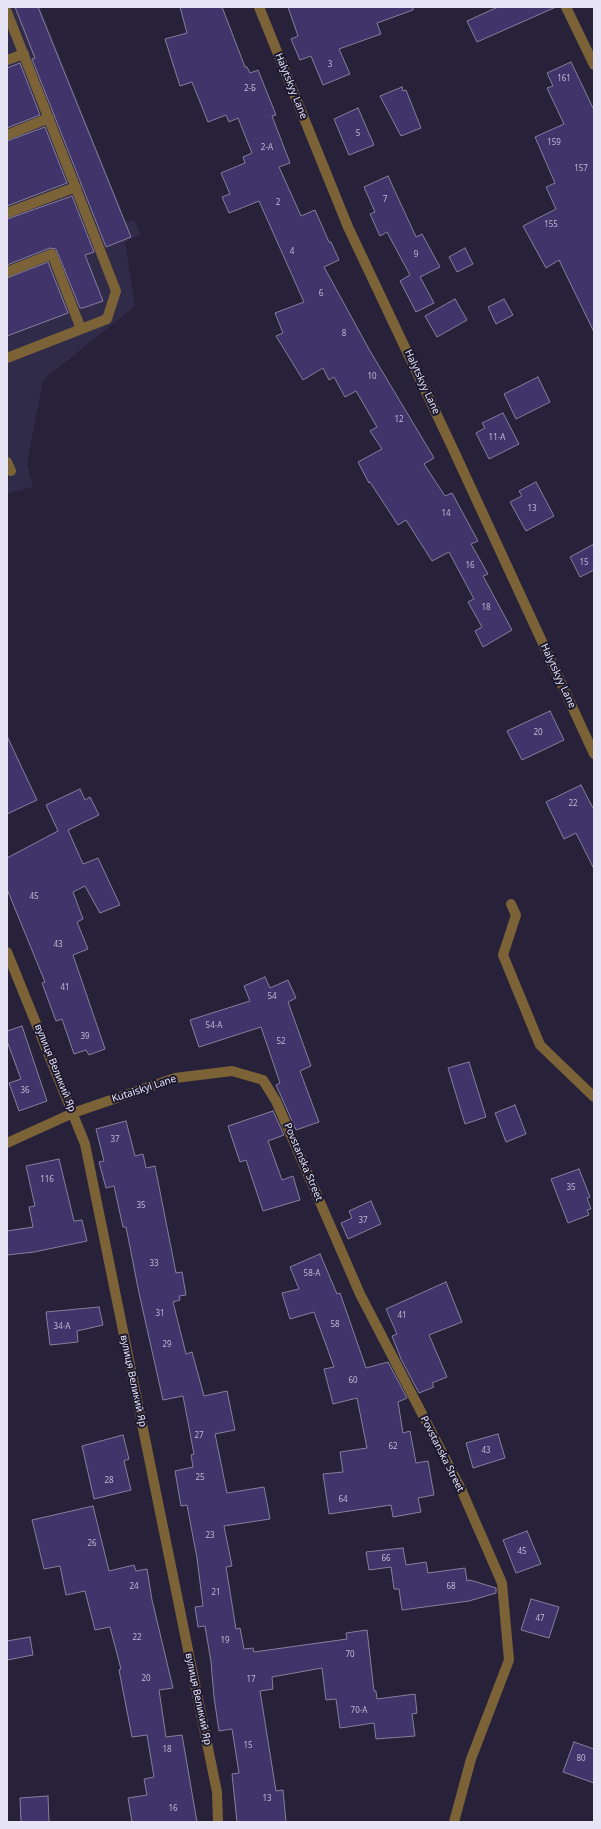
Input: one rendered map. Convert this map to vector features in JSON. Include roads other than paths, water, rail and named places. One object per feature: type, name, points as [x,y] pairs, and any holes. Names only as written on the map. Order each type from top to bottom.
[{"type":"street","name":"Halytskyy Lane","points":[[259,7],[348,227],[453,449],[594,754]]},
{"type":"street","points":[[566,7],[594,65]]},
{"type":"street","points":[[7,12],[116,291],[107,319],[7,358]]},
{"type":"street","points":[[7,60],[24,54]]},
{"type":"street","points":[[7,135],[49,118]]},
{"type":"street","points":[[7,213],[76,187]]},
{"type":"street","points":[[7,272],[52,254],[81,329]]},
{"type":"street","points":[[511,904],[516,915],[503,955],[540,1045],[594,1097]]},
{"type":"street","name":"вулиця Великий Яр","points":[[7,952],[85,1144],[217,1792],[218,1822]]},
{"type":"street","name":"Kutaiskyi Lane","points":[[7,1142],[73,1113],[176,1078],[232,1071],[263,1080],[276,1101]]},
{"type":"street","name":"Povstanska Street","points":[[276,1101],[360,1294],[460,1489],[502,1583],[509,1660],[471,1759],[454,1822]]}]
